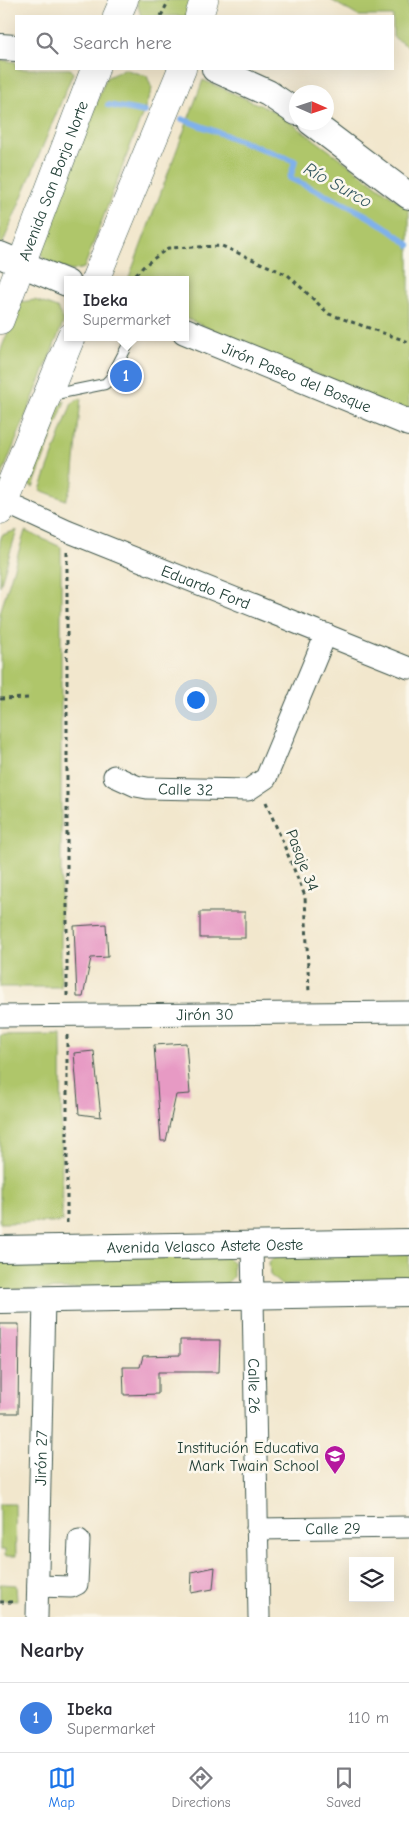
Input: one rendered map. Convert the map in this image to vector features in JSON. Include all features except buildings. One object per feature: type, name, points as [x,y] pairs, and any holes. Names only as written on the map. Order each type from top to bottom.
[{"type":"main road","points":[[117,15],[124,0]]},
{"type":"main road","points":[[199,15],[204,0]]},
{"type":"main road","name":"Avenida San Borja Norte","points":[[0,320],[11,260],[96,70]]},
{"type":"main road","points":[[97,276],[182,70]]},
{"type":"main road","points":[[2,507],[69,341]]},
{"type":"street","points":[[0,47],[15,48]]},
{"type":"street","points":[[218,70],[268,93],[289,107]]},
{"type":"street","points":[[322,130],[409,196]]},
{"type":"street","points":[[11,260],[64,282]]},
{"type":"street","name":"Jirón Paseo del Bosque","points":[[189,333],[409,423]]},
{"type":"street","name":"Eduardo Ford","points":[[2,507],[67,530],[409,668]]},
{"type":"street","points":[[262,792],[266,778],[326,634]]},
{"type":"street","name":"Calle 32","points":[[114,776],[136,786],[147,788],[248,790],[262,792]]},
{"type":"street","name":"Jirón 30","points":[[0,1016],[409,1012]]},
{"type":"street","name":"Avenida Velasco Astete Oeste","points":[[0,1250],[409,1242]]},
{"type":"street","name":"Calle 26","points":[[252,1245],[259,1617]]},
{"type":"street","points":[[0,1300],[409,1293]]},
{"type":"street","name":"Jirón 27","points":[[37,1617],[44,1299]]},
{"type":"street","name":"Calle 29","points":[[257,1529],[409,1527]]},
{"type":"street","points":[[38,1586],[71,1587],[77,1584],[79,1540]]},
{"type":"lane","points":[[47,396],[105,384],[110,379],[130,341]]},
{"type":"path","points":[[162,15],[169,0]]},
{"type":"path","points":[[134,276],[168,248],[222,246],[288,275],[329,314],[409,342]]},
{"type":"path","points":[[67,551],[67,1226]]},
{"type":"path","points":[[0,699],[31,698]]},
{"type":"path","name":"Pasaje 34","points":[[262,792],[306,896],[309,992]]},
{"type":"path","points":[[0,1602],[13,1602]]},
{"type":"green space","points":[[136,0],[194,0],[187,15],[141,15]]},
{"type":"green space","points":[[331,0],[409,0],[409,47],[394,38],[394,15],[356,15]]},
{"type":"green space","points":[[0,60],[15,62],[15,70],[71,70],[73,73],[0,250]]},
{"type":"green space","points":[[122,70],[127,70],[147,76],[152,89],[84,268],[71,271],[45,261],[40,252],[106,78]]},
{"type":"green space","points":[[203,80],[278,113],[289,121],[289,130],[301,130],[409,209],[409,414],[189,320],[189,276],[130,276]]},
{"type":"green space","points":[[35,300],[57,308],[64,321],[0,480],[0,352],[20,302]]},
{"type":"green space","points":[[81,398],[73,482],[66,500],[40,490],[72,403]]},
{"type":"green space","points":[[65,401],[33,487],[25,482],[57,403]]},
{"type":"green space","points":[[17,530],[0,586],[0,541],[2,535]]},
{"type":"green space","points":[[25,531],[61,547],[61,987],[0,987],[0,613]]},
{"type":"green space","points":[[61,1034],[62,1222],[0,1223],[0,1035]]},
{"type":"green space","points":[[409,1253],[409,1283],[281,1285],[270,1275],[269,1262],[279,1254]]},
{"type":"green space","points":[[222,1254],[233,1262],[233,1277],[223,1287],[0,1290],[0,1258]]},
{"type":"green space","points":[[0,1504],[15,1504],[16,1556],[5,1556],[5,1550],[0,1550]]},
{"type":"green space","points":[[0,1584],[16,1585],[17,1601],[0,1600]]},
{"type":"waterway","name":"Río Surco","points":[[108,105],[145,112]]},
{"type":"waterway","name":"Río Surco","points":[[182,119],[295,161],[290,178],[368,216],[409,245]]},
{"type":"place","name":"Ibeka","points":[[126,376]]},
{"type":"place","name":"Institución Educativa Mark Twain School","points":[[335,1475]]}]
